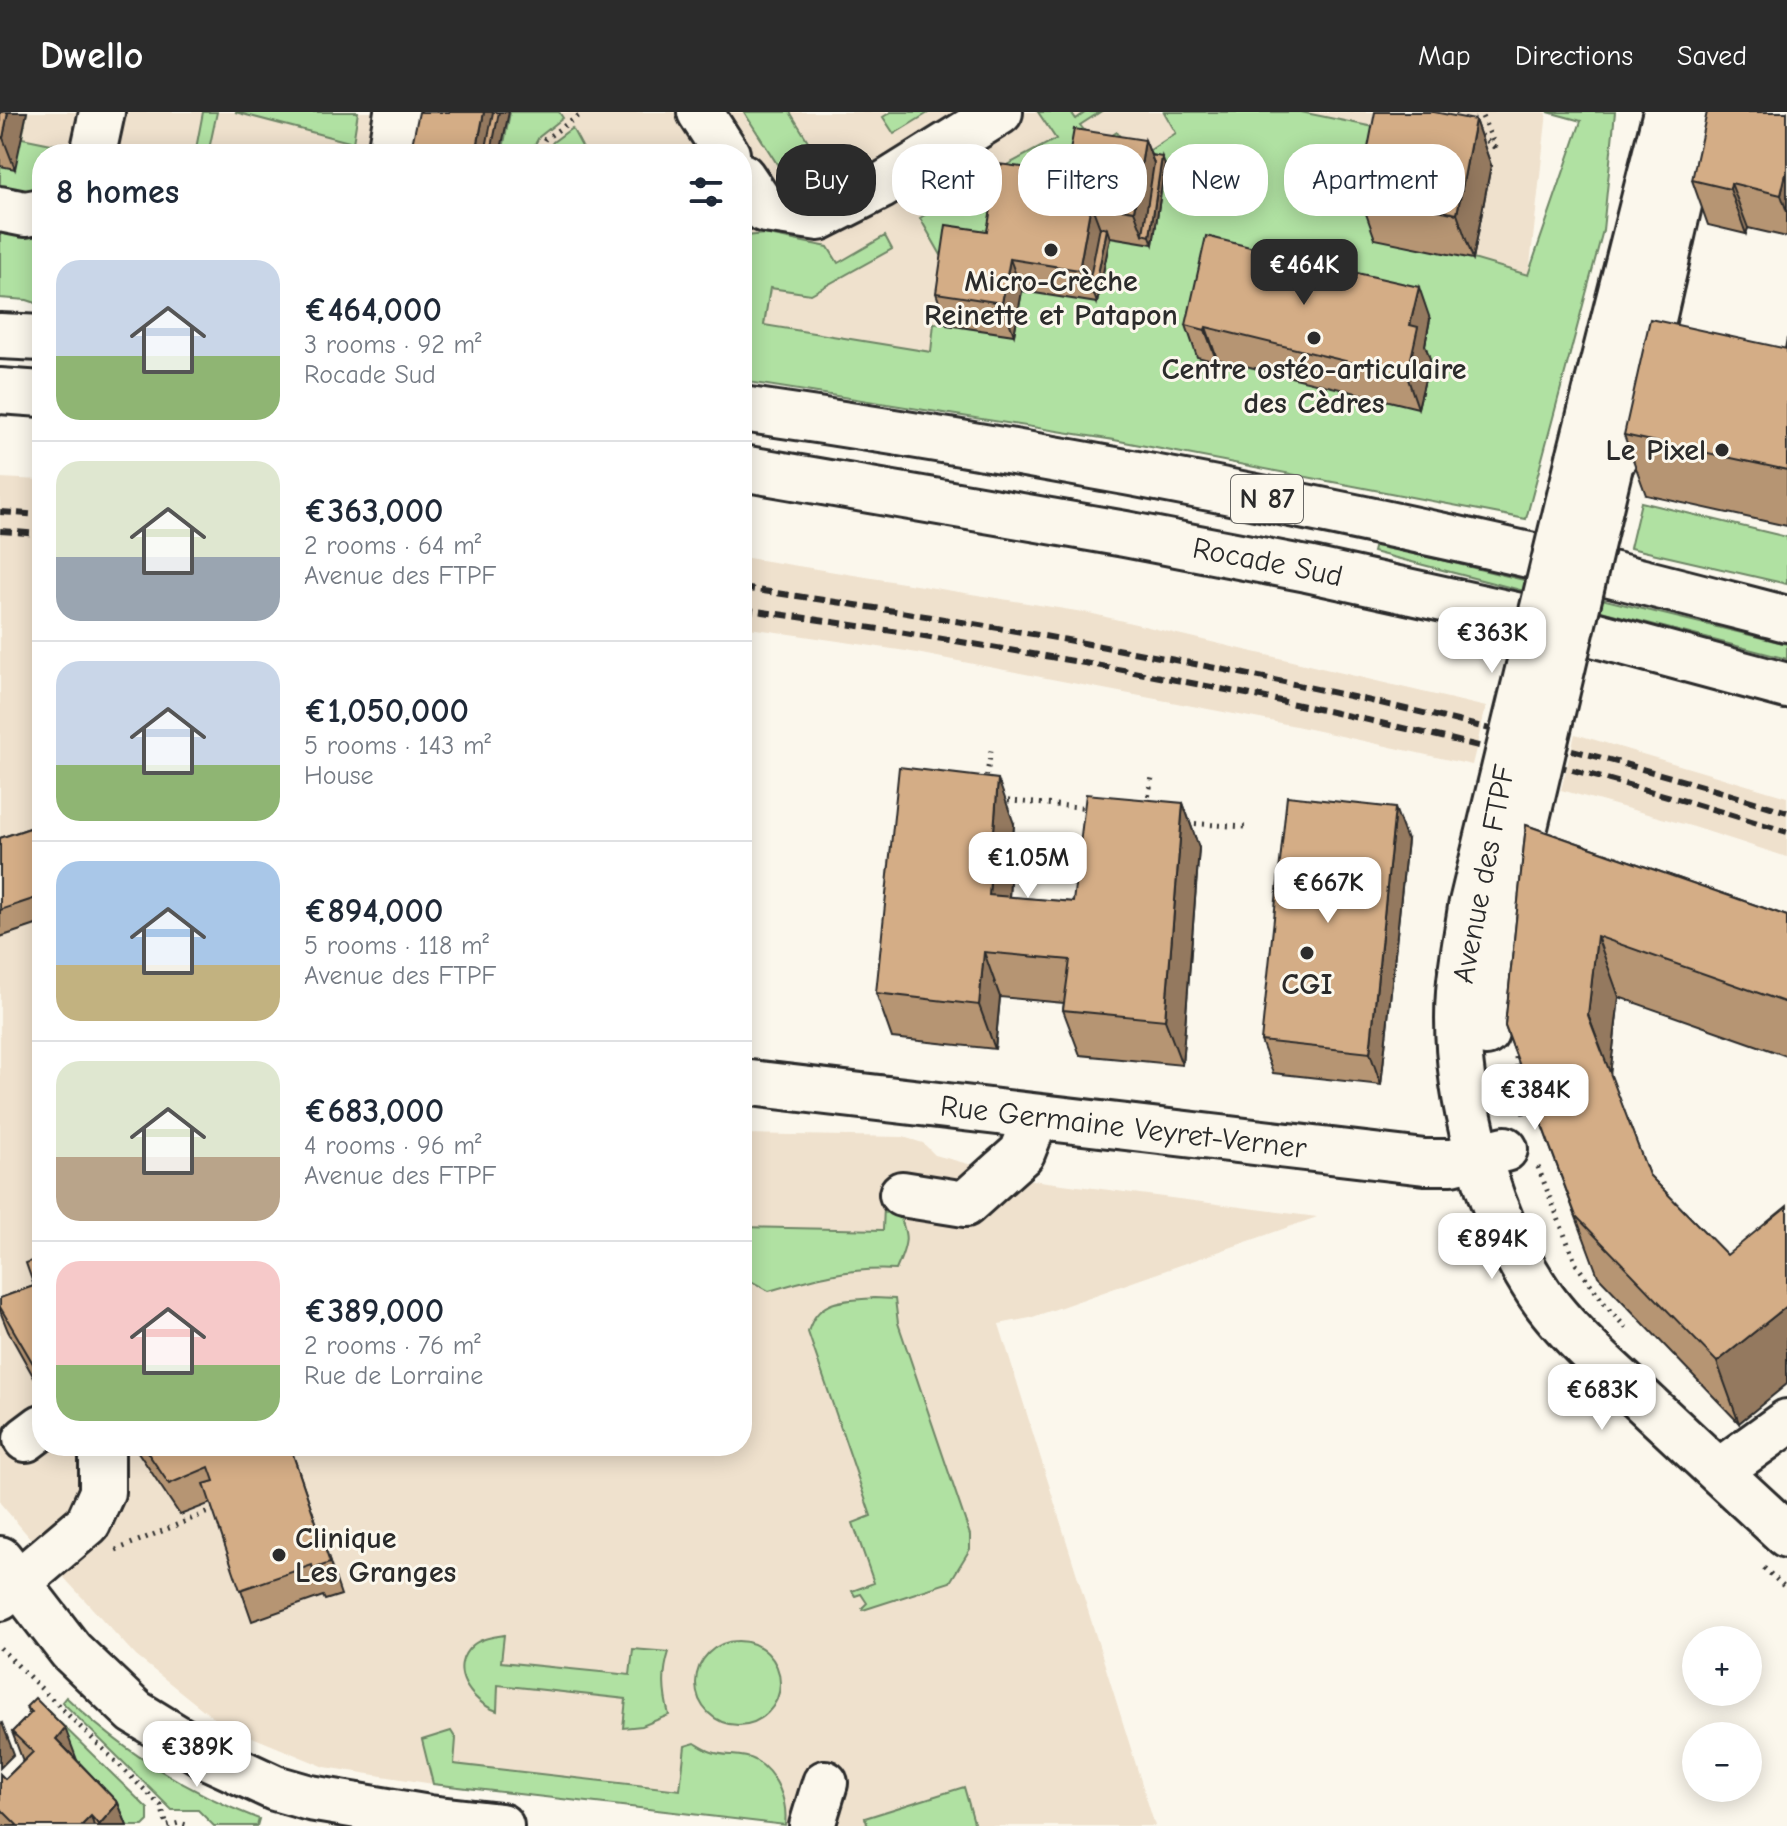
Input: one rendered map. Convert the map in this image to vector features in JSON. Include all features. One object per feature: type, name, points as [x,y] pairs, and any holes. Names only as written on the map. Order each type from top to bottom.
[{"type":"main road","points":[[95,144],[102,112]]},
{"type":"main road","points":[[392,144],[397,112]]},
{"type":"main road","points":[[700,112],[721,144]]},
{"type":"main road","points":[[752,191],[765,210],[819,218],[880,187],[1000,112]]},
{"type":"main road","name":"Avenue des FTPF","points":[[1666,112],[1594,462],[1488,912],[1485,1055],[1512,1147],[1530,1231],[1554,1280],[1603,1341],[1787,1510]]},
{"type":"main road","name":"Avenue des FTPF","points":[[1594,462],[1629,426],[1666,356],[1700,112]]},
{"type":"main road","points":[[0,209],[32,213]]},
{"type":"main road","points":[[0,336],[32,338]]},
{"type":"main road","points":[[0,391],[32,393]]},
{"type":"main road","points":[[0,407],[32,407]]},
{"type":"main road","name":"Rocade Sud","points":[[752,411],[952,441],[1326,511],[1565,563],[1787,619]]},
{"type":"main road","name":"Rocade Sud","points":[[752,470],[1095,528],[1307,569],[1552,623],[1787,686]]},
{"type":"main road","name":"Rue Germaine Veyret-Verner","points":[[752,1083],[1425,1162],[1452,1162],[1512,1147]]},
{"type":"main road","points":[[902,1194],[965,1204],[1022,1153],[1036,1118]]},
{"type":"main road","name":"Avenue des FTPF","points":[[1512,1147],[1488,1189],[1508,1240],[1540,1296],[1594,1356],[1787,1535]]},
{"type":"main road","points":[[1508,1240],[1536,1303],[1585,1370],[1787,1556]]},
{"type":"main road","points":[[1733,1461],[1787,1422]]},
{"type":"main road","points":[[102,1456],[102,1492],[88,1523],[6,1580],[71,1651],[135,1712],[210,1758],[275,1788],[429,1822],[501,1826]]},
{"type":"main road","points":[[812,1826],[825,1783]]},
{"type":"path","points":[[1457,112],[1497,150],[1480,112]]},
{"type":"path","points":[[542,144],[583,113]]},
{"type":"path","points":[[985,786],[992,746]]},
{"type":"path","points":[[1145,816],[1152,777]]},
{"type":"path","points":[[992,800],[1104,810]]},
{"type":"path","points":[[1175,821],[1245,827]]},
{"type":"path","points":[[1516,1053],[1519,1090],[1512,1147],[1576,1264],[1607,1307],[1634,1337]]},
{"type":"path","points":[[108,1554],[223,1506]]},
{"type":"path","points":[[0,1648],[161,1806],[167,1826],[179,1823],[191,1826]]},
{"type":"shaded area","points":[[0,112],[1547,112],[1529,275],[1469,474],[752,347],[752,144],[32,144],[32,238]]},
{"type":"shaded area","points":[[0,478],[32,480],[32,1456],[752,1456],[752,1134],[903,1137],[923,1143],[935,1155],[1024,1179],[1317,1217],[1030,1318],[999,1324],[1155,1826],[802,1826],[433,1784],[325,1767],[221,1724],[136,1656],[0,1503]]},
{"type":"shaded area","points":[[752,559],[1089,613],[1486,707],[1472,765],[1296,726],[906,651],[752,628]]},
{"type":"shaded area","points":[[1575,734],[1787,797],[1787,857],[1561,790]]},
{"type":"green space","points":[[0,112],[27,112],[22,138],[51,144],[32,144],[32,195],[0,190]]},
{"type":"green space","points":[[203,112],[217,112],[210,144],[197,144]]},
{"type":"green space","points":[[235,112],[358,112],[353,143]]},
{"type":"green space","points":[[510,112],[559,112],[563,118],[539,137],[535,144],[504,144]]},
{"type":"green space","points":[[744,112],[790,112],[810,144],[776,144],[776,162]]},
{"type":"green space","points":[[891,112],[928,113],[894,134],[883,117]]},
{"type":"green space","points":[[1038,112],[1071,112],[1076,119],[1086,112],[1100,112],[1080,125],[1095,144],[1047,144],[1056,139]]},
{"type":"green space","points":[[1164,112],[1301,112],[1437,140],[1438,144],[1284,144],[1284,216],[1460,216],[1473,259],[1528,275],[1581,121],[1548,112],[1615,112],[1603,230],[1526,519],[1114,440],[752,383],[752,235],[764,234],[828,247],[838,263],[885,236],[892,249],[811,294],[770,288],[764,325],[931,352],[934,323],[947,324],[957,257],[941,255],[920,218],[1002,216],[1002,168],[1018,159],[1018,216],[1147,216],[1147,152],[1176,133]]},
{"type":"green space","points":[[572,128],[581,144],[552,144]]},
{"type":"green space","points":[[1117,132],[1125,144],[1098,144]]},
{"type":"green space","points":[[0,230],[32,231],[32,302],[0,298]]},
{"type":"green space","points":[[1641,502],[1787,537],[1787,584],[1630,548]]},
{"type":"green space","points":[[1375,544],[1787,644],[1787,659],[1373,552]]},
{"type":"green space","points":[[884,1206],[896,1207],[906,1238],[896,1270],[848,1272],[769,1291],[752,1282],[752,1227],[883,1230]]},
{"type":"green space","points":[[895,1299],[898,1323],[970,1535],[970,1549],[950,1582],[863,1610],[867,1603],[861,1594],[855,1596],[852,1591],[874,1583],[853,1523],[871,1516],[808,1332],[812,1321],[825,1307],[842,1301]]},
{"type":"green space","points":[[504,1635],[501,1662],[630,1675],[633,1649],[669,1652],[664,1683],[669,1715],[642,1726],[623,1728],[626,1699],[498,1685],[497,1711],[487,1707],[465,1683],[462,1664],[465,1654],[473,1645]]},
{"type":"green space","points":[[738,1641],[754,1644],[773,1660],[780,1683],[777,1699],[761,1718],[738,1725],[722,1722],[703,1706],[696,1683],[699,1667],[715,1648]]},
{"type":"green space","points":[[66,1697],[109,1735],[156,1768],[207,1796],[259,1819],[257,1826],[214,1826],[198,1810],[172,1810],[62,1702]]},
{"type":"green space","points":[[47,1710],[148,1809],[148,1821],[143,1826],[123,1826],[40,1712]]},
{"type":"green space","points":[[451,1731],[456,1739],[454,1764],[680,1790],[685,1746],[695,1743],[717,1753],[750,1758],[763,1766],[775,1780],[783,1797],[785,1825],[433,1784],[422,1740]]},
{"type":"green space","points":[[964,1787],[975,1826],[868,1826],[865,1818]]},
{"type":"building","points":[[0,112],[8,112],[3,138],[0,137]]},
{"type":"building","points":[[419,112],[484,112],[478,144],[412,144]]},
{"type":"building","points":[[493,112],[499,112],[493,144],[487,144]]},
{"type":"building","points":[[1375,112],[1434,112],[1475,120],[1465,172],[1465,144],[1369,144]]},
{"type":"building","points":[[1707,112],[1787,112],[1787,169],[1781,195],[1731,183],[1730,189],[1692,180]]},
{"type":"building","points":[[1074,129],[1145,140],[1144,144],[1071,144]]},
{"type":"building","points":[[1151,155],[1162,157],[1150,236],[1143,234],[1154,163]]},
{"type":"building","points":[[1002,164],[1018,167],[1018,216],[1089,216],[1079,270],[1010,259],[1002,303],[936,293],[946,225],[987,231],[990,216],[1002,216]]},
{"type":"building","points":[[1100,227],[1107,229],[1094,294],[1087,293]]},
{"type":"building","name":"Centre ostéo-articulaire des Cèdres","points":[[1206,236],[1302,260],[1300,268],[1355,280],[1357,273],[1419,287],[1410,325],[1418,327],[1407,376],[1206,327],[1205,330],[1186,325]]},
{"type":"building","points":[[1650,319],[1787,349],[1787,470],[1624,435]]},
{"type":"building","points":[[899,767],[998,779],[989,895],[1073,902],[1086,794],[1183,803],[1165,1020],[1063,1010],[1070,960],[984,952],[979,1005],[876,993]]},
{"type":"building","points":[[1287,796],[1395,808],[1370,1053],[1261,1041]]},
{"type":"building","points":[[1526,825],[1787,916],[1787,1003],[1597,936],[1588,1015],[1649,1175],[1727,1255],[1787,1206],[1787,1306],[1717,1362],[1576,1216],[1505,1026]]},
{"type":"building","points":[[32,827],[32,899],[0,910],[0,838]]},
{"type":"building","points":[[32,1261],[32,1280],[26,1263]]},
{"type":"building","points":[[32,1287],[32,1362],[0,1307],[0,1298]]},
{"type":"building","name":"Clinique Les Granges","points":[[150,1456],[293,1456],[330,1563],[313,1569],[312,1565],[240,1590],[204,1484],[214,1481],[209,1467],[169,1484]]},
{"type":"building","points":[[35,1698],[65,1728],[56,1739],[118,1803],[99,1825],[91,1816],[81,1826],[18,1826],[0,1808],[0,1774],[5,1779],[33,1752],[12,1732],[32,1712],[26,1707]]},
{"type":"railway","points":[[0,512],[32,514]]},
{"type":"railway","points":[[0,531],[32,533]]},
{"type":"railway","points":[[752,590],[1006,629],[1269,679],[1530,739],[1787,812]]},
{"type":"railway","points":[[752,610],[1006,649],[1400,727],[1530,759],[1787,832]]},
{"type":"place","name":"Micro-Crèche Reinette et Patapon","points":[[1051,250]]},
{"type":"place","name":"Centre ostéo-articulaire des Cèdres","points":[[1314,338]]},
{"type":"place","name":"Le Pixel","points":[[1722,450]]},
{"type":"place","name":"CGI","points":[[1307,953]]},
{"type":"place","name":"Clinique Les Granges","points":[[279,1555]]}]
